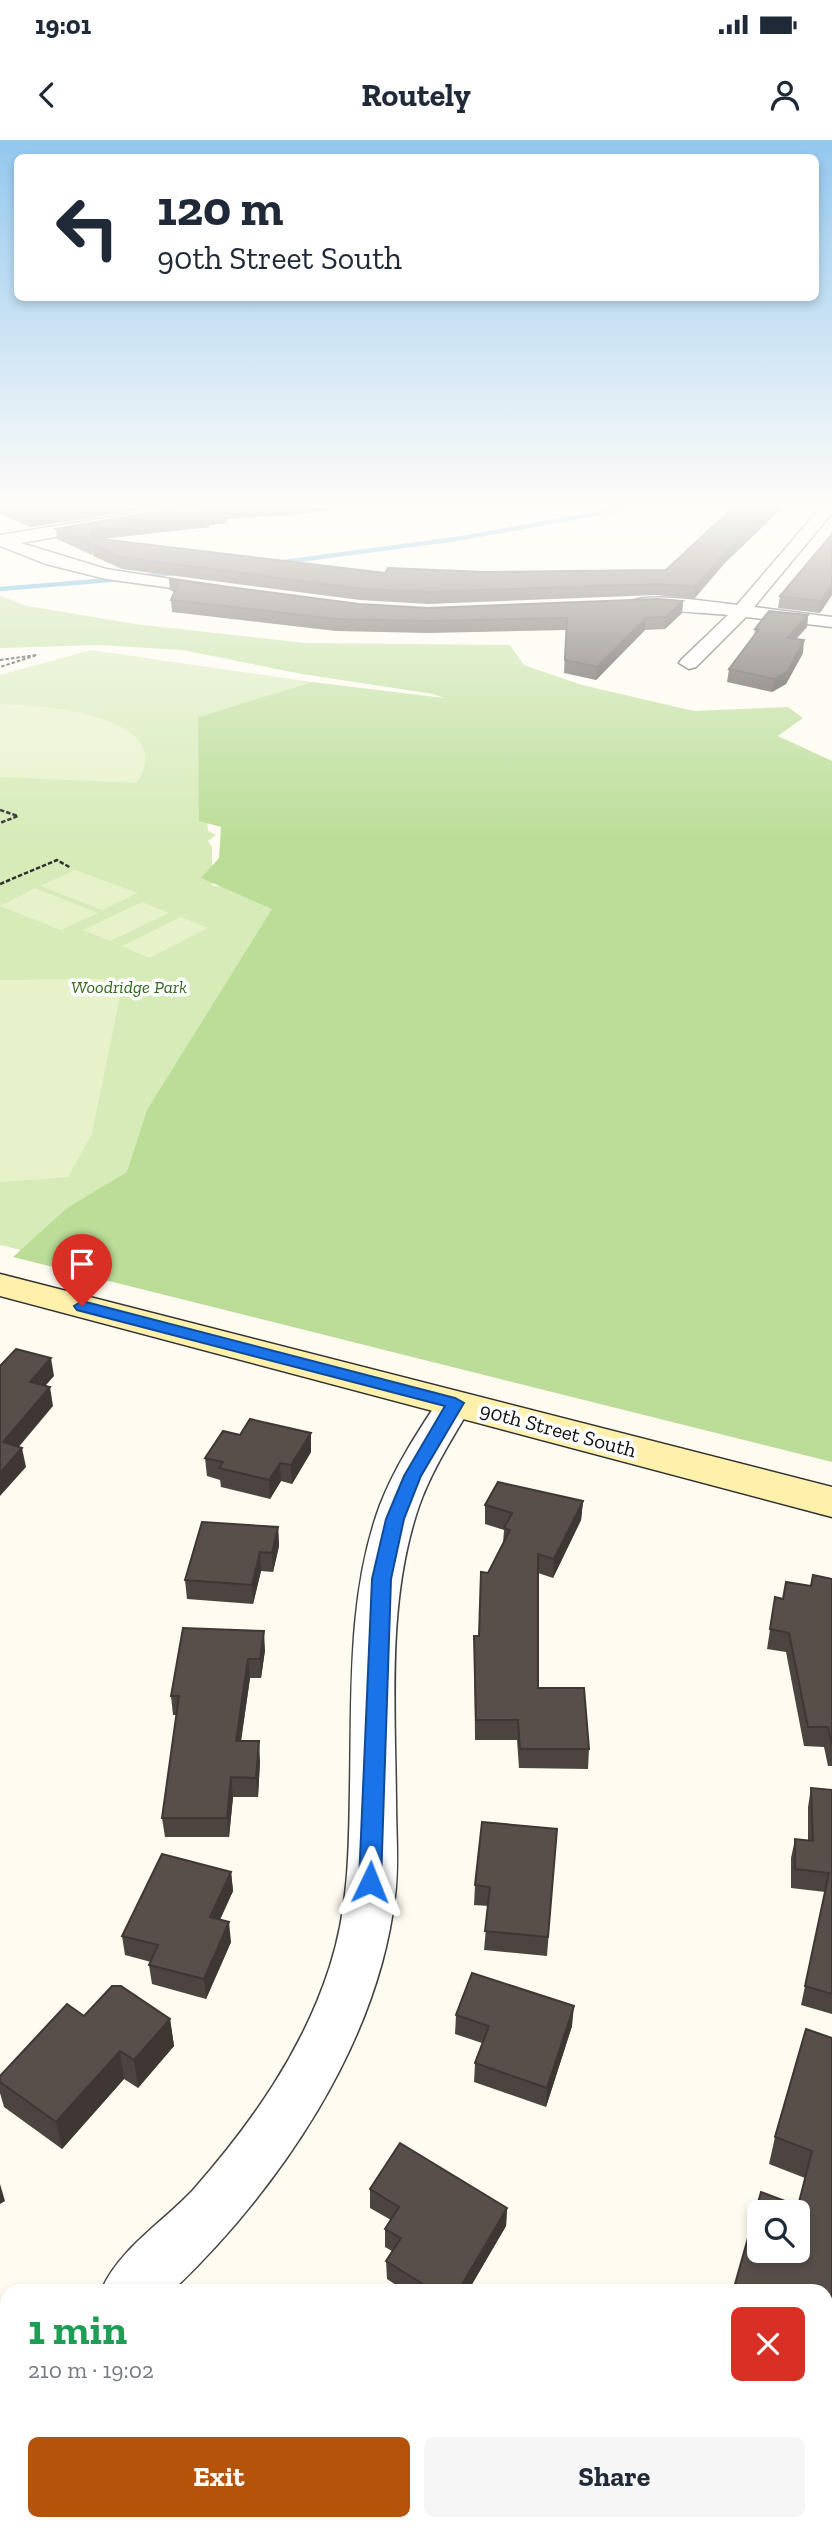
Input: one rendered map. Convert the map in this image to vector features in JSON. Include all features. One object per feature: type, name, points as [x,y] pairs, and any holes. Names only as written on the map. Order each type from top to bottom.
[{"type":"street","points":[[689,663],[733,619]]},
{"type":"street","points":[[811,619],[832,622]]},
{"type":"street","name":"90th Street South","points":[[1,1286],[832,1502]]},
{"type":"street","points":[[138,2284],[169,2256],[270,2140],[312,2070],[345,1998],[369,1908],[382,1579],[395,1519],[412,1476],[455,1403]]},
{"type":"path","points":[[0,660],[37,655],[0,667]]},
{"type":"path","points":[[0,810],[18,816],[0,823]]},
{"type":"path","points":[[0,884],[57,860],[71,867]]},
{"type":"green space","points":[[0,619],[108,619],[306,643],[510,645],[524,665],[582,685],[694,711],[788,707],[803,718],[778,736],[832,761],[832,1462],[13,1257],[67,1208],[127,1172],[147,1110],[272,909],[201,878],[219,858],[221,827],[199,821],[198,717],[312,682],[444,698],[182,650],[99,645],[0,648]]},
{"type":"green space","name":"Woodridge Park","points":[[91,650],[312,682],[198,717],[208,831],[216,835],[208,841],[212,847],[212,886],[320,891],[137,1278],[0,1245],[0,675]]},
{"type":"green space","points":[[0,704],[72,711],[123,728],[140,742],[145,760],[137,783],[0,777]]},
{"type":"green space","points":[[75,870],[138,893],[102,910],[40,886]]},
{"type":"green space","points":[[35,888],[98,913],[61,930],[0,906]]},
{"type":"green space","points":[[142,902],[169,913],[110,941],[83,930]]},
{"type":"green space","points":[[181,917],[208,928],[149,958],[122,946]]},
{"type":"green space","points":[[103,979],[122,987],[92,1134],[68,1177],[0,1182],[0,980]]},
{"type":"building","points":[[358,619],[498,619],[428,621]]},
{"type":"building","points":[[567,619],[645,619],[597,667],[565,660]]},
{"type":"building","points":[[762,619],[804,619],[787,638],[804,640],[788,671],[774,679],[729,669],[759,629],[755,629]]},
{"type":"building","points":[[16,1349],[51,1358],[30,1382],[50,1387],[3,1442],[22,1448],[0,1473],[0,1366]]},
{"type":"building","points":[[250,1419],[311,1433],[291,1465],[280,1463],[269,1480],[219,1468],[223,1462],[205,1458],[223,1431],[240,1435]]},
{"type":"building","points":[[498,1482],[583,1501],[554,1559],[538,1554],[538,1688],[584,1688],[589,1749],[520,1749],[518,1720],[476,1720],[474,1636],[479,1636],[481,1572],[488,1573],[510,1530],[504,1528],[512,1513],[485,1505]]},
{"type":"building","points":[[202,1522],[278,1527],[272,1553],[260,1552],[252,1585],[185,1580]]},
{"type":"building","points":[[813,1575],[832,1579],[832,1746],[828,1727],[808,1727],[789,1633],[770,1629],[775,1597],[783,1599],[786,1582],[811,1586]]},
{"type":"building","points":[[183,1628],[264,1631],[260,1659],[248,1659],[236,1741],[259,1741],[256,1778],[231,1777],[227,1818],[162,1818],[179,1696],[171,1696]]},
{"type":"building","points":[[811,1788],[832,1790],[832,1994],[805,1986],[829,1873],[795,1869],[795,1839],[813,1841]]},
{"type":"building","points":[[482,1822],[557,1829],[548,1937],[485,1931],[490,1887],[475,1885]]},
{"type":"building","points":[[162,1854],[231,1872],[210,1917],[229,1922],[204,1979],[149,1965],[158,1945],[122,1936]]},
{"type":"building","points":[[472,1973],[574,2006],[547,2088],[475,2063],[489,2026],[456,2015]]},
{"type":"building","points":[[112,1986],[121,1986],[170,2019],[134,2060],[120,2051],[56,2122],[0,2082],[0,2076],[67,2004],[84,2016]]},
{"type":"building","points":[[806,2029],[832,2038],[832,2284],[735,2284],[747,2242],[747,2263],[810,2263],[810,2200],[800,2200],[812,2151],[775,2137]]},
{"type":"building","points":[[400,2143],[507,2208],[462,2284],[423,2284],[386,2261],[401,2238],[385,2229],[399,2207],[370,2189]]},
{"type":"building","points":[[761,2192],[782,2200],[759,2200]]},
{"type":"route","points":[[82,1306],[455,1403],[412,1476],[395,1519],[382,1579],[376,1667],[370,1882]]}]
